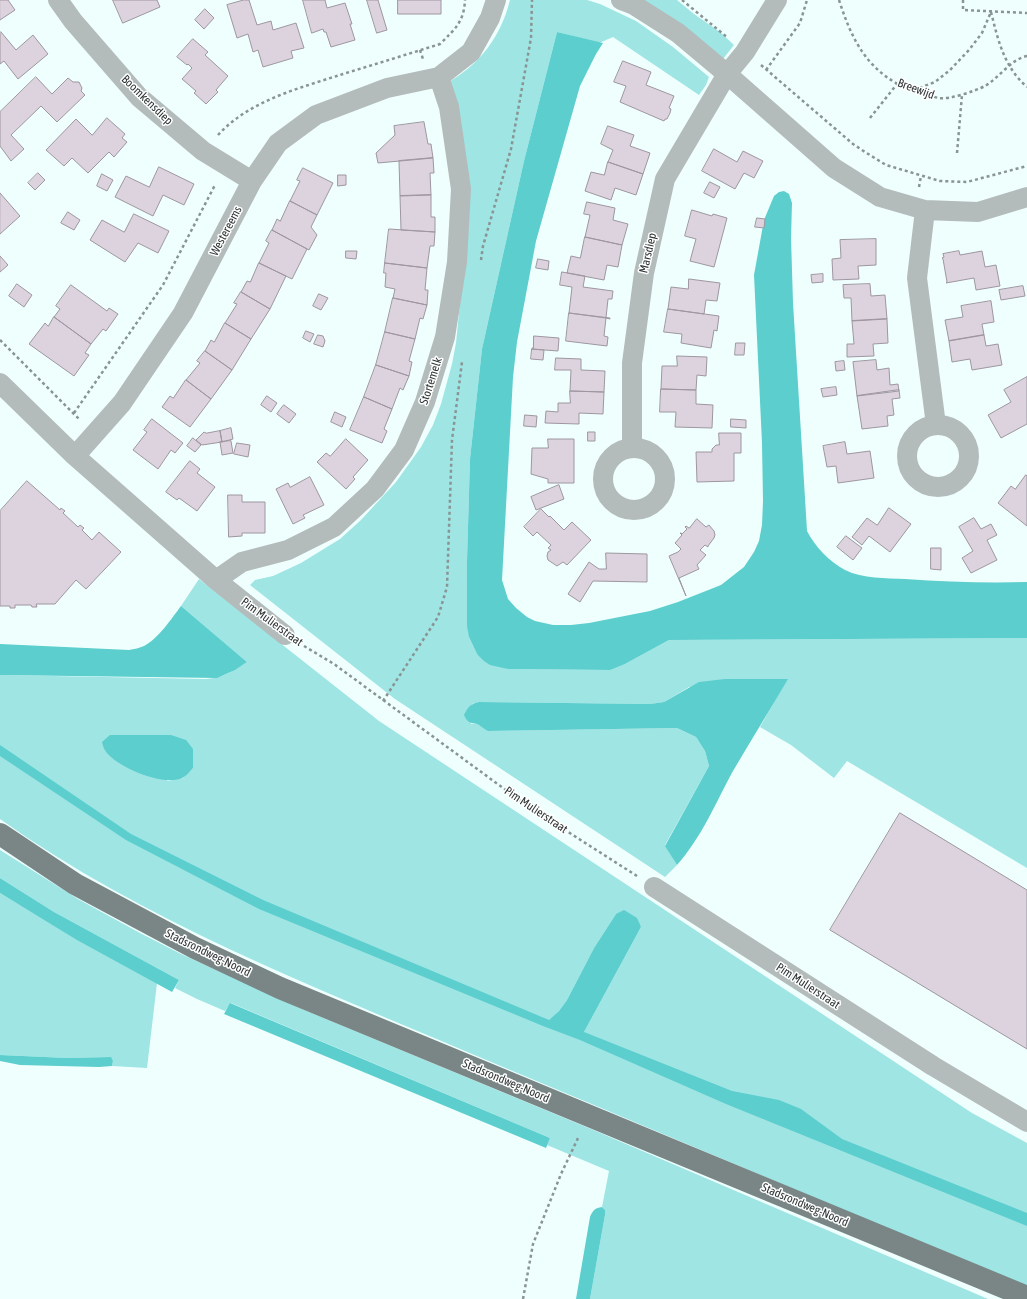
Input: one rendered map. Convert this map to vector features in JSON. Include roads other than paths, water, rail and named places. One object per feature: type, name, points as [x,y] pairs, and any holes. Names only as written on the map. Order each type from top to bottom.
[{"type":"main road","name":"Stadsrondweg-Noord","points":[[0,834],[75,884],[202,951],[280,988],[1027,1297]]},
{"type":"street","name":"Boomkensdiep","points":[[58,0],[73,21],[139,96],[202,151],[252,181]]},
{"type":"street","name":"Westereems","points":[[75,456],[122,403],[183,313],[252,181],[278,143],[316,116],[387,88],[439,77],[471,52],[490,18],[496,0]]},
{"type":"street","points":[[621,0],[634,5],[678,33],[834,168],[880,197],[925,210],[978,212],[1027,197]]},
{"type":"street","points":[[727,74],[745,52],[777,0]]},
{"type":"street","name":"Marsdiep","points":[[632,448],[633,355],[644,273],[665,179],[727,74]]},
{"type":"street","name":"Stortemelk","points":[[216,580],[242,562],[288,550],[334,527],[375,489],[404,450],[424,402],[445,337],[457,262],[461,189],[449,107],[439,77]]},
{"type":"street","points":[[925,210],[916,278],[936,425]]},
{"type":"street","points":[[0,383],[75,456]]},
{"type":"street","name":"Pim Mulierstraat","points":[[75,456],[216,580],[285,635]]},
{"type":"street","name":"Pim Mulierstraat","points":[[654,888],[933,1066],[1027,1122]]}]
